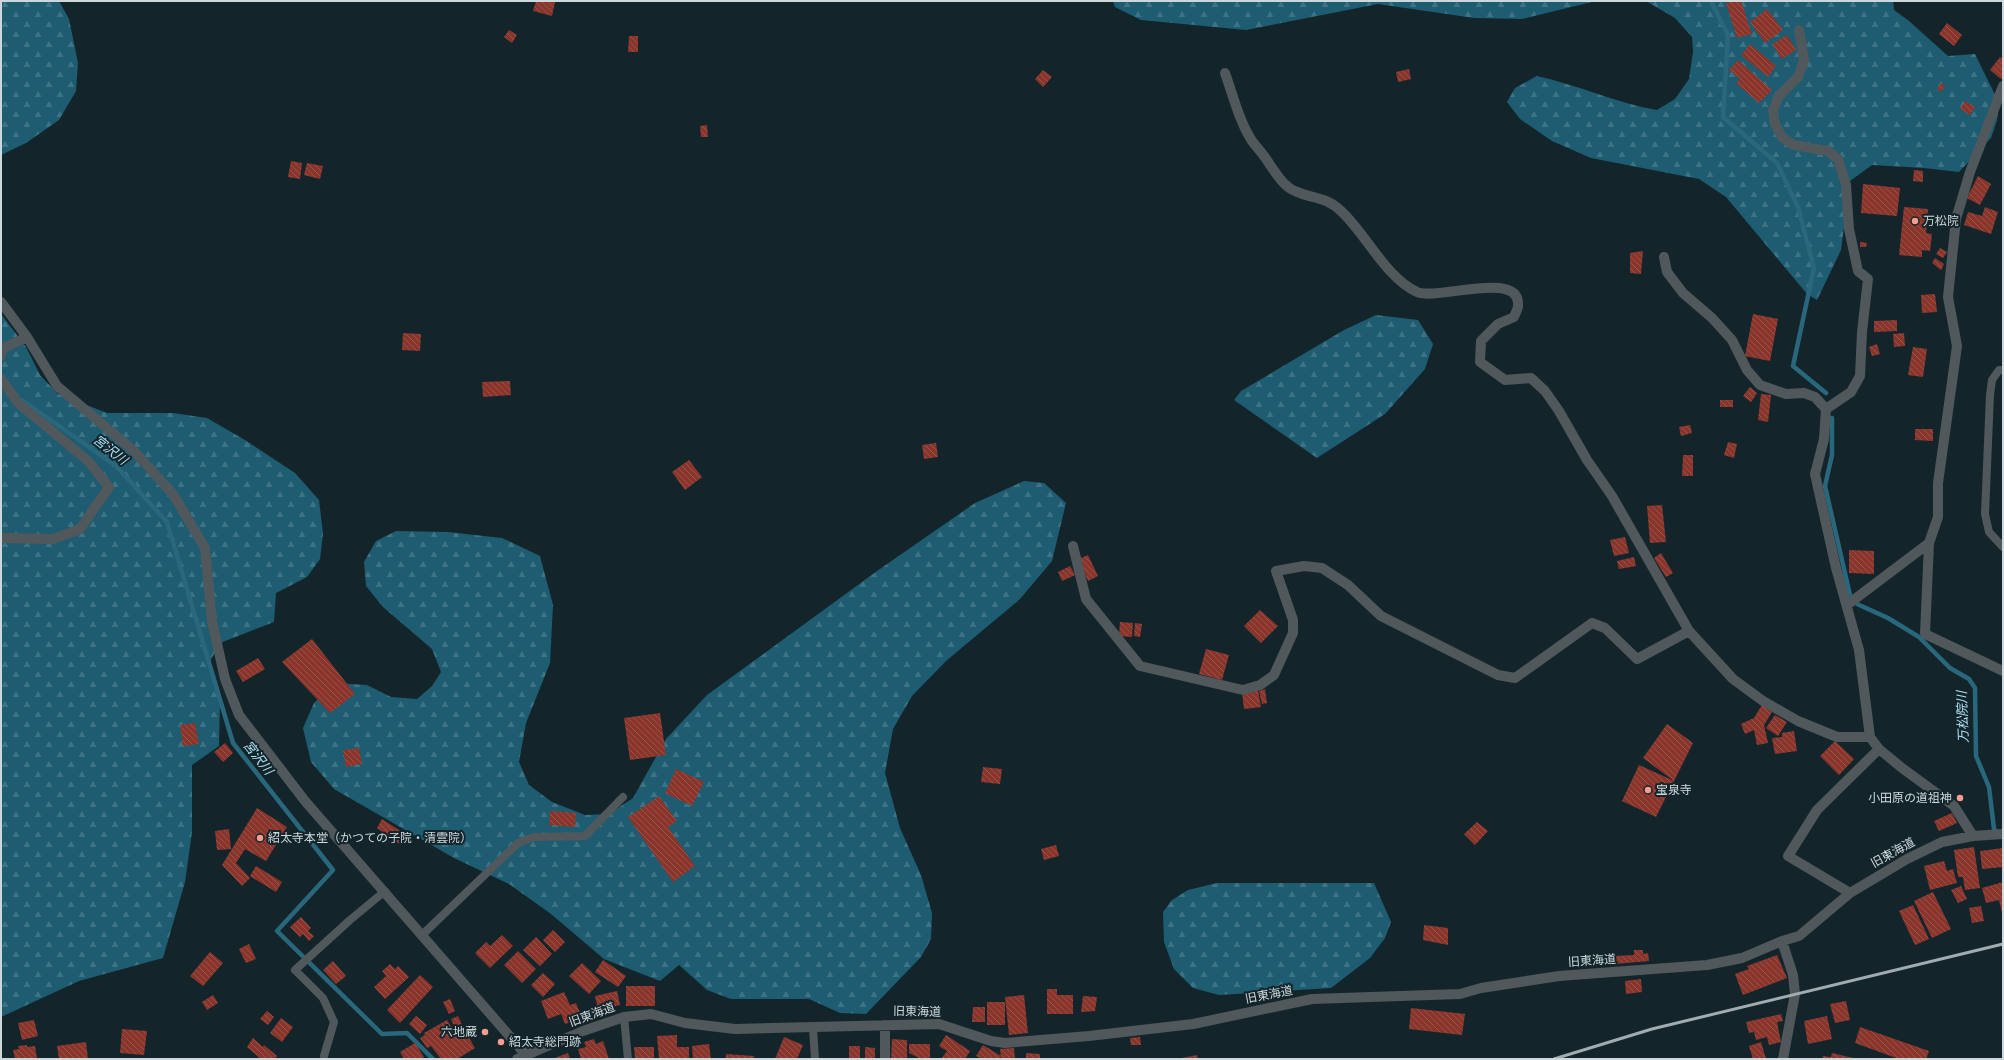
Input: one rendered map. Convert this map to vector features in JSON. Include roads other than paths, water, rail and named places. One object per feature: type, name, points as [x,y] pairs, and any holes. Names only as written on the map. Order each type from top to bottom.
[{"type":"street","points":[[1798,30],[1804,60],[1798,77],[1778,96],[1772,110],[1775,124],[1782,138],[1794,145],[1828,151],[1838,159],[1846,185],[1849,229],[1858,271],[1868,279],[1862,332],[1860,376],[1851,392],[1826,409]]},
{"type":"street","points":[[1225,73],[1245,127],[1252,140],[1284,184],[1295,191],[1322,198],[1341,210],[1368,240],[1389,269],[1406,286],[1419,293],[1432,295],[1499,287],[1508,289],[1516,296],[1518,306],[1514,317],[1498,324],[1481,341],[1480,362],[1505,380],[1531,378],[1545,391],[1559,411],[1587,460],[1612,496],[1689,631],[1733,679],[1763,701],[1798,720],[1837,737],[1870,737]]},
{"type":"street","points":[[2003,86],[1970,172],[1956,219],[1948,297],[1957,346],[1938,483],[1938,516],[1929,543],[1925,634],[2003,671]]},
{"type":"street","points":[[1664,257],[1667,272],[1684,293],[1712,318],[1732,340],[1747,370],[1760,385],[1786,394],[1804,393],[1815,397],[1826,409],[1824,439],[1814,474],[1836,568],[1860,650],[1870,737],[1879,749],[1954,806],[1974,836]]},
{"type":"street","points":[[1,302],[27,337],[57,386],[134,451],[174,494],[205,548],[212,621],[225,679],[239,715],[305,800],[422,935],[522,1057]]},
{"type":"street","points":[[1,356],[2,349],[27,337]]},
{"type":"street","points":[[1,379],[18,403],[88,461],[109,487],[80,529],[53,539],[1,538]]},
{"type":"street","points":[[1847,605],[1929,543]]},
{"type":"street","points":[[1073,546],[1086,599],[1140,666],[1243,690],[1260,685],[1274,674],[1293,633],[1293,620],[1276,571],[1304,566],[1322,568],[1348,585],[1381,616],[1498,675],[1515,678],[1592,623],[1605,628],[1637,659],[1689,631]]},
{"type":"street","points":[[1850,893],[1788,856],[1817,810],[1879,749]]},
{"type":"street","name":"旧東海道","points":[[522,1057],[582,1031],[624,1017],[651,1014],[685,1023],[735,1029],[813,1028],[885,1024],[939,1024],[991,1041],[1005,1043],[1089,1036],[1192,1024],[1312,999],[1460,994],[1481,988],[1559,976],[1707,965],[1742,958],[1798,936],[1850,893],[1907,859],[1942,842],[1974,836],[1999,834]]},
{"type":"street","points":[[1782,941],[1793,975],[1795,994],[1783,1059]]},
{"type":"street","points":[[884,1059],[885,1024]]},
{"type":"lane","points":[[2003,370],[1999,370],[1992,380],[1990,395],[1985,514],[1989,532],[2003,547]]},
{"type":"lane","points":[[422,935],[518,843],[534,837],[585,836],[623,797]]},
{"type":"lane","points":[[324,1056],[334,1022],[322,998],[295,970],[350,920],[385,892]]},
{"type":"lane","points":[[624,1017],[628,1059]]},
{"type":"lane","points":[[813,1028],[815,1059]]},
{"type":"waterway","points":[[1711,1],[1728,35],[1723,117],[1777,163],[1798,207],[1814,268],[1793,366],[1826,393]]},
{"type":"waterway","name":"宮沢川","points":[[22,400],[116,466],[167,522],[233,743],[333,870],[277,931],[382,1034],[407,1033],[433,1059]]},
{"type":"waterway","points":[[1832,418],[1832,455],[1825,486],[1850,595]]},
{"type":"waterway","name":"万松院川","points":[[1857,604],[1888,618],[1919,637],[1950,668],[1969,679],[1975,688],[1976,756],[1989,787],[1994,829],[1999,834]]},
{"type":"railway","points":[[1554,1059],[1652,1029],[2003,944]]},
{"type":"place","name":"万松院","points":[[1915,221]]},
{"type":"place","name":"宝泉寺","points":[[1648,790]]},
{"type":"place","name":"小田原の道祖神","points":[[1960,798]]},
{"type":"place","name":"紹太寺本堂（かつての子院・清雲院）","points":[[260,838]]},
{"type":"place","name":"六地蔵","points":[[485,1032]]},
{"type":"place","name":"紹太寺総門跡","points":[[501,1042]]}]
